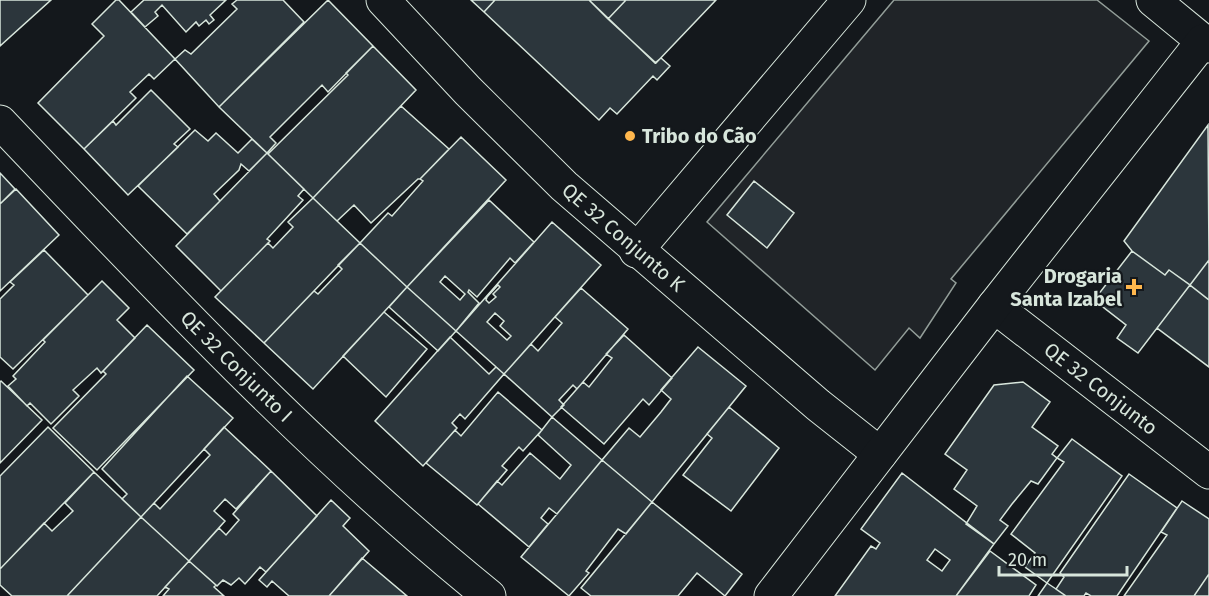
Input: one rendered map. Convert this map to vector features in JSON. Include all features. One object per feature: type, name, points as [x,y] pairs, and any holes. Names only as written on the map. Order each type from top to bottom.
[{"type":"street","name":"QE 32 Conjunto K","points":[[383,0],[521,145],[636,250],[818,405],[880,454]]},
{"type":"street","points":[[636,250],[849,0]]},
{"type":"street","points":[[771,596],[994,306],[1206,44],[1153,0]]},
{"type":"street","name":"QE 32 Conjunto I","points":[[0,122],[184,316],[342,469],[489,596]]},
{"type":"street","name":"QE 32 Conjunto","points":[[994,306],[1209,472]]},
{"type":"shaded area","points":[[894,0],[1097,0],[1149,41],[951,279],[956,283],[920,338],[909,328],[875,370],[707,222]]},
{"type":"building","points":[[0,0],[51,0],[0,46]]},
{"type":"building","points":[[116,0],[119,0],[175,59],[154,79],[149,74],[130,92],[136,98],[84,149],[38,103],[104,36],[92,24]]},
{"type":"building","points":[[144,0],[226,0],[210,15],[214,20],[209,24],[206,20],[199,26],[196,22],[186,32],[162,5],[155,12],[158,16],[145,27],[131,12]]},
{"type":"building","points":[[237,0],[283,0],[304,22],[219,107],[175,59],[185,50],[191,54],[237,9],[232,4]]},
{"type":"building","points":[[328,0],[373,46],[328,92],[322,85],[270,137],[276,143],[267,153],[219,107]]},
{"type":"building","points":[[471,0],[495,0],[484,12]]},
{"type":"building","points":[[495,0],[589,0],[655,63],[661,58],[670,66],[657,80],[653,76],[617,114],[610,108],[599,120],[484,12]]},
{"type":"building","points":[[589,0],[626,0],[608,19]]},
{"type":"building","points":[[626,0],[716,0],[656,63],[608,19]]},
{"type":"building","points":[[373,46],[416,90],[313,198],[268,154],[348,75],[346,73]]},
{"type":"building","points":[[151,90],[190,129],[174,144],[178,147],[128,195],[84,149],[113,121],[116,125]]},
{"type":"building","points":[[401,106],[449,149],[420,179],[371,223],[354,205],[337,221],[313,198]]},
{"type":"building","points":[[1208,125],[1209,260],[1190,285],[1169,270],[1165,275],[1132,251],[1124,241]]},
{"type":"building","points":[[195,130],[208,141],[216,133],[238,153],[252,139],[267,153],[249,171],[241,164],[239,170],[214,194],[220,201],[187,234],[138,186]]},
{"type":"building","points":[[461,137],[506,180],[407,287],[360,243],[388,213],[392,216],[423,181],[420,179]]},
{"type":"building","points":[[267,153],[304,189],[298,196],[303,200],[267,239],[270,241],[221,291],[176,246]]},
{"type":"building","points":[[0,173],[15,189],[0,204]]},
{"type":"building","points":[[754,181],[794,213],[767,248],[727,215]]},
{"type":"building","points":[[16,189],[59,235],[0,291],[0,204]]},
{"type":"building","points":[[313,198],[360,243],[264,343],[215,297],[268,243],[273,248],[293,227],[288,222]]},
{"type":"building","points":[[489,200],[534,242],[515,263],[510,258],[477,297],[469,290],[468,292],[479,303],[456,331],[407,287]],"holes":[[[445,276],[465,294],[460,300],[440,282]]]},
{"type":"building","points":[[552,222],[601,265],[504,374],[456,331]],"holes":[[[498,285],[500,287],[493,294],[496,297],[489,303],[486,300],[487,297]],[[495,313],[504,321],[500,326],[511,336],[507,340],[487,322]]]},
{"type":"building","points":[[360,243],[407,287],[313,389],[264,343],[314,291],[318,294],[342,269],[338,265]]},
{"type":"building","points":[[44,250],[88,295],[13,369],[0,357],[0,299],[14,285],[10,282]]},
{"type":"building","points":[[1132,251],[1165,275],[1169,270],[1190,285],[1138,353],[1117,338],[1126,325],[1094,300]]},
{"type":"building","points":[[1209,260],[1209,300],[1190,285]]},
{"type":"building","points":[[102,281],[129,308],[117,320],[135,338],[101,373],[97,368],[73,390],[79,396],[51,424],[30,403],[27,406],[8,386],[16,379],[13,376],[45,342],[43,340]]},
{"type":"building","points":[[1190,285],[1209,300],[1209,367],[1157,328]]},
{"type":"building","points":[[407,287],[456,331],[438,351],[389,307]]},
{"type":"building","points":[[581,288],[628,329],[577,389],[573,385],[559,400],[564,405],[552,417],[504,374],[531,344],[538,351],[562,323],[555,317]]},
{"type":"building","points":[[384,312],[427,349],[386,397],[343,356]]},
{"type":"building","points":[[147,325],[194,370],[97,470],[53,428],[106,374],[103,371]]},
{"type":"building","points":[[624,335],[672,378],[649,405],[643,399],[604,444],[561,407],[583,382],[589,387],[612,358],[606,354]]},
{"type":"building","points":[[450,337],[489,374],[496,367],[504,374],[465,419],[460,414],[452,423],[457,428],[423,466],[375,421]]},
{"type":"building","points":[[698,347],[746,386],[652,502],[602,460],[629,428],[640,437],[671,399],[661,390]]},
{"type":"building","points":[[187,376],[233,418],[141,517],[122,499],[127,494],[102,469]]},
{"type":"building","points":[[0,382],[42,420],[0,463]]},
{"type":"building","points":[[1023,382],[1050,402],[1032,427],[1058,446],[1052,454],[1057,458],[1038,484],[1031,481],[1000,520],[1008,526],[994,544],[966,524],[977,506],[954,489],[967,470],[945,454],[994,385]]},
{"type":"building","points":[[498,392],[542,430],[523,451],[519,447],[502,466],[507,470],[477,505],[426,463],[455,430],[461,436]]},
{"type":"building","points":[[729,407],[779,448],[731,511],[683,475],[712,438],[707,434]]},
{"type":"building","points":[[552,417],[602,460],[557,514],[549,508],[541,518],[548,524],[529,547],[478,504],[497,481],[502,485],[530,453],[560,479],[571,465],[538,435]]},
{"type":"building","points":[[48,427],[94,472],[0,569],[0,476]]},
{"type":"building","points":[[224,427],[271,471],[236,509],[225,499],[214,511],[225,521],[189,561],[141,517],[154,503],[160,509],[210,455],[204,449]]},
{"type":"building","points":[[1072,439],[1122,476],[1047,583],[1025,567],[1035,553],[1011,534],[1064,462],[1057,458]]},
{"type":"building","points":[[602,460],[652,502],[626,534],[618,529],[586,571],[589,573],[569,596],[521,557]]},
{"type":"building","points":[[271,471],[317,516],[266,572],[260,567],[245,584],[239,578],[231,585],[223,580],[217,586],[189,561],[219,528],[226,535],[239,520],[233,514]]},
{"type":"building","points":[[94,472],[141,517],[67,596],[12,596],[0,585],[0,569],[44,523],[52,531],[73,511],[65,503]]},
{"type":"building","points":[[902,473],[994,544],[956,596],[835,596],[871,546],[876,549],[880,543],[861,529]],"holes":[[[935,549],[950,560],[942,571],[927,560]]]},
{"type":"building","points":[[1129,474],[1177,508],[1117,596],[1091,596],[1086,593],[1084,596],[1066,596],[1056,589],[1064,577],[1060,573]]},
{"type":"building","points":[[331,500],[350,518],[343,526],[369,551],[329,596],[289,596],[272,581],[267,587],[259,580]]},
{"type":"building","points":[[1182,501],[1209,519],[1209,574],[1194,596],[1124,596],[1167,535],[1161,532]]},
{"type":"building","points":[[652,502],[742,574],[725,596],[697,573],[678,596],[591,596],[581,588]]},
{"type":"building","points":[[141,517],[189,561],[157,596],[67,596]]},
{"type":"building","points":[[990,551],[1036,585],[1029,596],[956,596]]},
{"type":"building","points":[[362,558],[407,596],[329,596]]},
{"type":"building","points":[[189,561],[216,585],[214,587],[224,596],[163,596],[169,589],[165,587]]},
{"type":"building","points":[[1209,574],[1209,596],[1194,596]]},
{"type":"building","points":[[1047,583],[1056,589],[1066,596],[1038,596]]},
{"type":"place","name":"Tribo do Cão","points":[[630,136]]},
{"type":"place","name":"Drogaria Santa Izabel","points":[[1134,287]]}]
